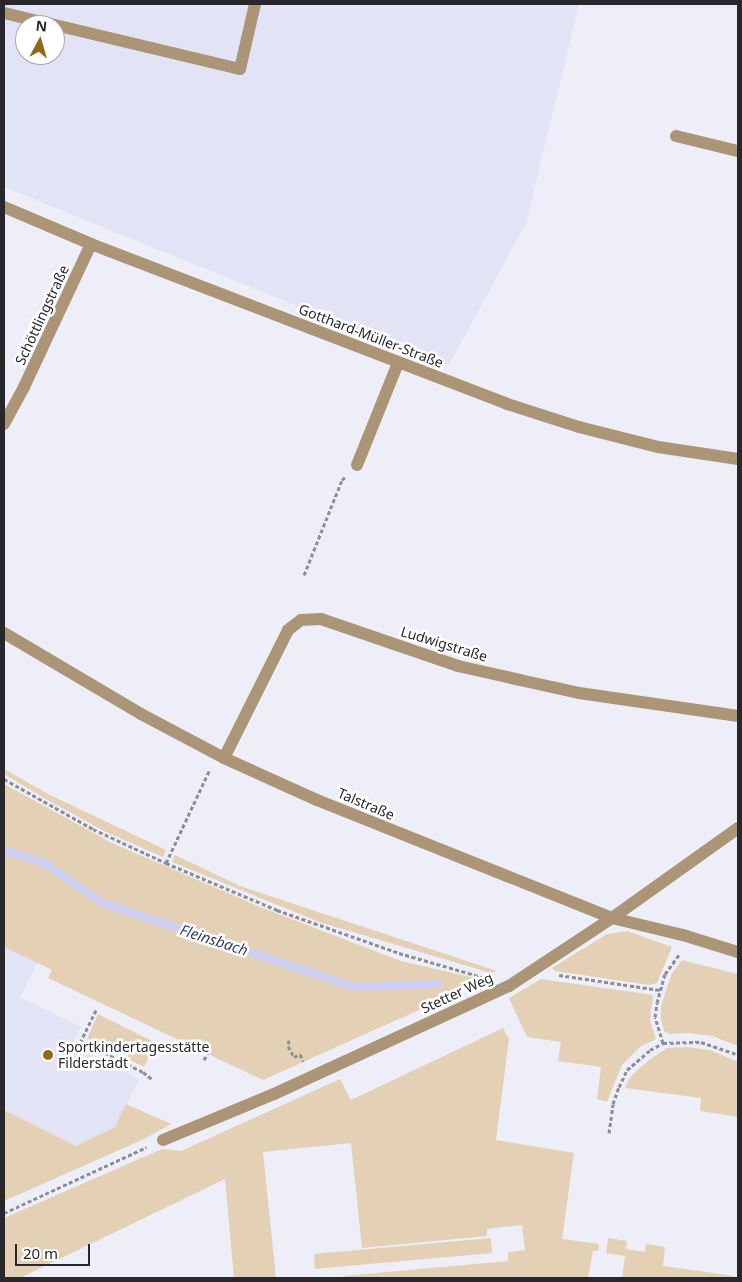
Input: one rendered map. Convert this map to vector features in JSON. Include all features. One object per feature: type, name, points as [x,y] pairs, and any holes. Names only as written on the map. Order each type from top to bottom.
[{"type":"street","points":[[65,28],[240,69],[256,4]]},
{"type":"street","points":[[676,136],[738,151]]},
{"type":"street","name":"Gotthard-Müller-Straße","points":[[4,207],[91,244],[506,404],[579,427],[658,446],[738,459]]},
{"type":"street","name":"Schöttlingstraße","points":[[4,424],[33,369],[91,244]]},
{"type":"street","points":[[357,465],[398,363]]},
{"type":"street","name":"Ludwigstraße","points":[[221,756],[288,630],[301,620],[321,619],[458,666],[520,680],[598,696],[738,716]]},
{"type":"street","name":"Talstraße","points":[[4,633],[141,714],[221,756],[397,834],[612,918],[683,935],[738,952]]},
{"type":"street","name":"Stetter Weg","points":[[163,1140],[311,1078],[509,986],[612,918],[738,828]]},
{"type":"path","points":[[304,575],[342,480],[357,465]]},
{"type":"path","points":[[166,863],[221,756]]},
{"type":"path","points":[[4,779],[93,829],[166,863],[278,910],[399,953],[509,986]]},
{"type":"path","points":[[663,1044],[655,1017],[660,990],[665,974],[678,955],[686,957]]},
{"type":"path","points":[[531,971],[660,990]]},
{"type":"path","points":[[96,1010],[81,1041],[143,1072],[152,1079]]},
{"type":"path","points":[[289,1040],[288,1046],[294,1057],[300,1054],[311,1078]]},
{"type":"path","points":[[609,1132],[613,1104],[627,1070],[644,1055],[663,1044],[700,1042],[738,1055]]},
{"type":"path","points":[[204,1060],[209,1050],[204,1048],[206,1043]]},
{"type":"path","points":[[4,1213],[163,1140]]},
{"type":"shaded area","points":[[4,4],[579,4],[526,223],[449,365],[312,312],[4,187]]},
{"type":"shaded area","points":[[4,769],[50,795],[166,850],[163,857],[104,831],[44,798],[4,774]]},
{"type":"shaded area","points":[[4,784],[112,843],[260,907],[401,961],[479,979],[477,984],[263,1080],[48,978],[52,970],[4,947]]},
{"type":"shaded area","points":[[175,855],[240,886],[497,971],[491,973],[319,922],[172,862]]},
{"type":"shaded area","points":[[627,931],[672,947],[657,983],[649,985],[555,971],[552,968],[607,934]]},
{"type":"shaded area","name":"Sportkindertagesstätte Filderstadt","points":[[4,947],[37,963],[20,997],[81,1027],[72,1045],[139,1079],[115,1127],[76,1146],[4,1110]]},
{"type":"shaded area","points":[[682,960],[738,974],[738,1046],[712,1036],[689,1033],[669,1034],[664,1031],[661,1020],[661,1006],[671,975]]},
{"type":"shaded area","points":[[541,979],[653,995],[650,1020],[656,1039],[640,1047],[622,1065],[607,1102],[597,1099],[601,1067],[558,1061],[561,1042],[527,1037],[509,998]]},
{"type":"shaded area","points":[[98,1014],[156,1043],[144,1067],[87,1039]]},
{"type":"shaded area","points":[[503,1028],[509,1039],[496,1140],[574,1153],[562,1239],[599,1244],[598,1251],[593,1251],[588,1278],[344,1278],[343,1276],[508,1261],[508,1252],[525,1250],[522,1225],[487,1229],[487,1236],[362,1248],[351,1143],[263,1152],[276,1278],[234,1278],[225,1179],[20,1278],[4,1278],[4,1218],[162,1149],[181,1151],[340,1079],[351,1100]]},
{"type":"shaded area","points":[[687,1047],[710,1050],[738,1062],[738,1117],[700,1111],[701,1098],[625,1088],[629,1079],[637,1070],[667,1048]]},
{"type":"shaded area","points":[[126,1104],[171,1124],[142,1140],[4,1201],[4,1110],[76,1146],[115,1127]]},
{"type":"shaded area","points":[[491,1238],[492,1253],[315,1269],[314,1254]]},
{"type":"shaded area","points":[[608,1238],[627,1241],[626,1249],[645,1252],[646,1244],[665,1247],[663,1266],[735,1276],[734,1278],[622,1278],[625,1256],[606,1253]]},
{"type":"waterway","name":"Fleinsbach","points":[[4,850],[44,863],[102,903],[354,987],[438,984]]},
{"type":"place","name":"Sportkindertagesstätte Filderstadt","points":[[48,1055]]}]
